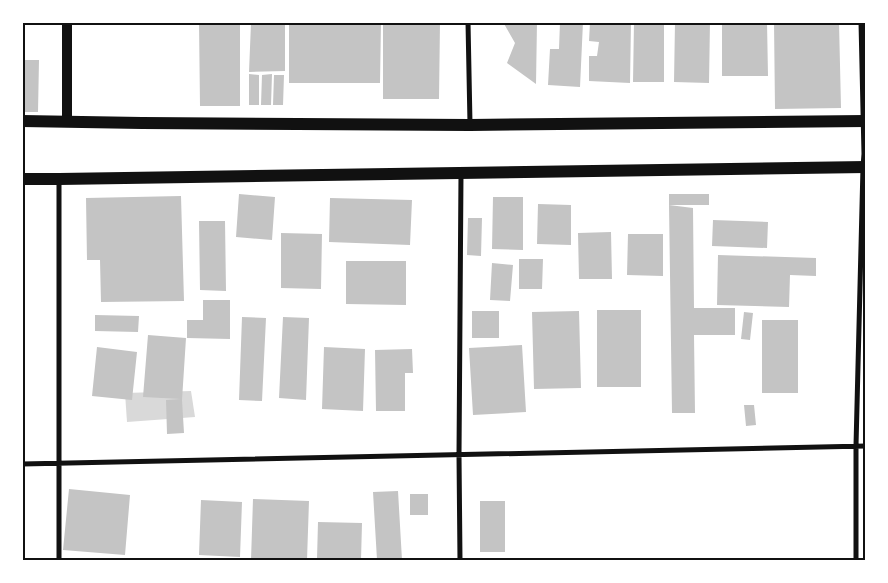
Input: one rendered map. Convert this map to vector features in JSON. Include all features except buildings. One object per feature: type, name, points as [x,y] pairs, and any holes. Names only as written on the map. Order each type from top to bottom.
[{"type":"main road","points":[[67,22],[67,122]]},
{"type":"main road","points":[[22,121],[142,124],[470,125],[864,121]]},
{"type":"main road","points":[[22,179],[864,167]]},
{"type":"street","points":[[468,22],[470,125]]},
{"type":"street","points":[[856,560],[856,446],[864,167],[861,22]]},
{"type":"street","points":[[460,560],[461,173]]},
{"type":"street","points":[[59,179],[59,560]]},
{"type":"street","points":[[22,464],[866,446]]},
{"type":"shaded area","points":[[191,391],[195,417],[127,422],[125,393]]}]
